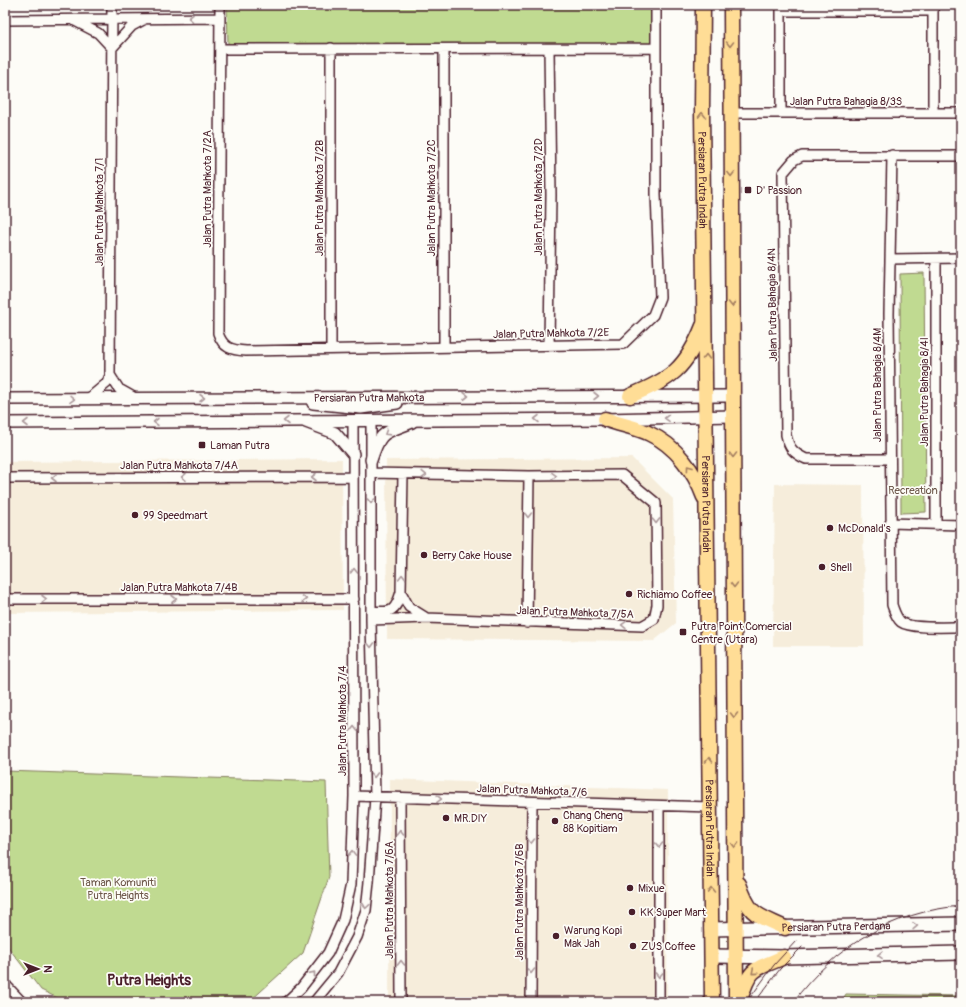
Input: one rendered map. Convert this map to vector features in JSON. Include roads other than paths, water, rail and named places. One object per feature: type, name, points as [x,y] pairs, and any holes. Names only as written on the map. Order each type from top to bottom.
[{"type":"main road","name":"Persiaran Putra Indah","points":[[703,5],[702,112],[706,321],[712,1002]]},
{"type":"main road","points":[[731,5],[730,113],[736,1002]]},
{"type":"main road","points":[[630,396],[666,379],[676,370],[686,360],[697,342],[706,321]]},
{"type":"main road","points":[[605,419],[651,434],[668,446],[685,464],[699,483],[707,502]]},
{"type":"main road","points":[[735,874],[748,908],[756,915],[785,928]]},
{"type":"main road","name":"Persiaran Putra Perdana","points":[[711,929],[961,924]]},
{"type":"main road","points":[[712,956],[736,955],[784,957],[961,953]]},
{"type":"main road","points":[[739,1002],[746,980],[752,972],[758,967],[784,957]]},
{"type":"street","name":"Jalan Putra Mahkota 7/1","points":[[110,375],[112,5]]},
{"type":"street","name":"Jalan Putra Mahkota 7/2E","points":[[246,351],[331,348],[623,344],[653,315],[660,297],[656,194],[656,5]]},
{"type":"street","name":"Jalan Putra Mahkota 7/2A","points":[[220,6],[218,333],[224,345],[230,349],[246,351]]},
{"type":"street","points":[[781,112],[781,8],[933,8],[933,113]]},
{"type":"street","points":[[70,19],[98,33],[112,48],[135,23],[150,18]]},
{"type":"street","points":[[5,20],[220,18]]},
{"type":"street","name":"Jalan Putra Mahkota 7/2B","points":[[331,348],[332,48]]},
{"type":"street","points":[[220,49],[656,48]]},
{"type":"street","name":"Jalan Putra Mahkota 7/2C","points":[[444,49],[444,347]]},
{"type":"street","name":"Jalan Putra Mahkota 7/2D","points":[[549,49],[550,345]]},
{"type":"street","name":"Jalan Putra Bahagia 8/3S","points":[[730,113],[961,113]]},
{"type":"street","points":[[892,155],[961,156]]},
{"type":"street","name":"Jalan Putra Bahagia 8/4M","points":[[892,155],[888,314],[892,605],[895,615],[901,622],[914,625],[961,627]]},
{"type":"street","name":"Jalan Putra Bahagia 8/4N","points":[[890,459],[806,459],[795,454],[788,445],[786,435],[782,184],[783,173],[787,166],[802,156],[892,155]]},
{"type":"street","points":[[890,259],[961,258]]},
{"type":"street","name":"Jalan Putra Bahagia 8/4I","points":[[936,259],[936,525]]},
{"type":"street","points":[[110,375],[118,389],[136,398]]},
{"type":"street","points":[[88,399],[107,383],[110,375]]},
{"type":"street","points":[[300,397],[306,402],[361,408],[384,404],[408,403],[427,396]]},
{"type":"street","name":"Persiaran Putra Mahkota","points":[[5,399],[427,396],[733,396]]},
{"type":"street","points":[[5,403],[18,399]]},
{"type":"street","points":[[314,1002],[338,973],[357,937],[366,910],[375,797],[371,616],[371,420],[361,408]]},
{"type":"street","points":[[353,420],[361,408]]},
{"type":"street","name":"Persiaran Putra Mahkota","points":[[6,423],[605,419],[732,416]]},
{"type":"street","name":"Jalan Putra Mahkota 7/4","points":[[286,1002],[301,988],[328,953],[343,920],[351,884],[354,796],[353,420]]},
{"type":"street","points":[[371,460],[380,437],[387,431],[418,420]]},
{"type":"street","points":[[302,421],[316,428],[328,429],[335,433],[353,454]]},
{"type":"street","name":"Jalan Putra Mahkota 7/5A","points":[[371,473],[529,476],[622,475],[656,503],[657,605],[654,619],[642,626],[527,623],[371,616]]},
{"type":"street","points":[[371,616],[394,609],[397,606],[401,592],[403,474]]},
{"type":"street","points":[[527,623],[529,476]]},
{"type":"street","name":"Jalan Putra Mahkota 7/4A","points":[[5,478],[353,477]]},
{"type":"street","points":[[890,523],[961,525]]},
{"type":"street","points":[[401,592],[409,607],[419,615],[426,618]]},
{"type":"street","name":"Jalan Putra Mahkota 7/4B","points":[[5,599],[354,599]]},
{"type":"street","name":"Jalan Putra Mahkota 7/6","points":[[354,796],[710,808]]},
{"type":"street","name":"Jalan Putra Mahkota 7/6A","points":[[400,798],[401,1002]]},
{"type":"street","name":"Jalan Putra Mahkota 7/6B","points":[[531,1002],[532,802]]},
{"type":"street","points":[[659,806],[659,1002]]},
{"type":"street","points":[[5,984],[22,1002]]},
{"type":"tram line","points":[[793,1002],[827,965],[846,949],[866,936],[889,924],[912,916],[936,909],[961,906]]},
{"type":"tram line","points":[[747,1002],[774,965],[796,941]]},
{"type":"tram line","points":[[755,1002],[780,969],[802,947]]},
{"type":"place","name":"D' Passion","points":[[748,190]]},
{"type":"place","name":"Laman Putra","points":[[202,445]]},
{"type":"place","name":"99 Speedmart","points":[[135,515]]},
{"type":"place","name":"McDonald's","points":[[830,528]]},
{"type":"place","name":"Berry Cake House","points":[[424,555]]},
{"type":"place","name":"Shell","points":[[822,567]]},
{"type":"place","name":"Richiamo Coffee","points":[[629,594]]},
{"type":"place","name":"Putra Point Comercial Centre (Utara)","points":[[683,632]]},
{"type":"place","name":"MR.DIY","points":[[446,818]]},
{"type":"place","name":"Chang Cheng 88 Kopitiam","points":[[555,821]]},
{"type":"place","name":"Mixue","points":[[630,888]]},
{"type":"place","name":"KK Super Mart","points":[[632,912]]},
{"type":"place","name":"Warung Kopi Mak Jah","points":[[556,936]]},
{"type":"place","name":"ZUS Coffee","points":[[633,946]]},
{"type":"district","name":"Putra Heights","points":[[149,980]]},
{"type":"park label","name":"Recreation","points":[[913,490]]},
{"type":"park label","name":"Taman Komuniti Putra Heights","points":[[118,888]]}]
